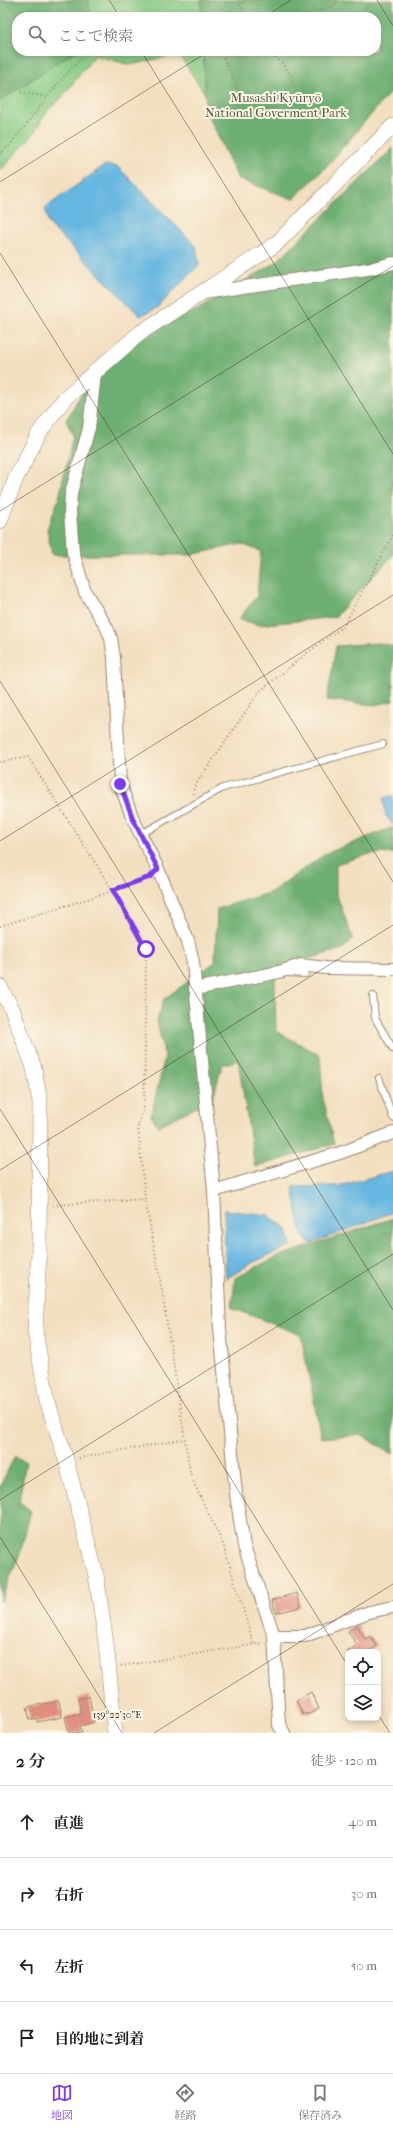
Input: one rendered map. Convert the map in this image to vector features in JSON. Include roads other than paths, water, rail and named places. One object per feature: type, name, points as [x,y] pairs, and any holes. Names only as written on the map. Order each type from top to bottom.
[{"type":"street","points":[[0,521],[13,484],[39,433],[65,398],[140,333],[276,244],[393,126]]},
{"type":"street","points":[[200,293],[389,266]]},
{"type":"street","points":[[94,374],[88,428],[71,493],[70,512],[73,552],[85,592],[111,638],[114,658],[120,784],[188,941],[193,962],[214,1191],[220,1329],[236,1494],[244,1546],[274,1639],[279,1725],[284,1733]]},
{"type":"street","points":[[196,989],[279,972],[301,965],[325,968],[393,968]]},
{"type":"street","points":[[0,987],[12,1009],[34,1068],[40,1102],[39,1206],[35,1331],[47,1400],[66,1460],[96,1575],[109,1668],[115,1733]]},
{"type":"street","points":[[214,1191],[343,1152],[393,1133]]},
{"type":"street","points":[[274,1639],[306,1636],[369,1612],[393,1607]]},
{"type":"lane","points":[[141,834],[192,807],[223,788],[383,744]]},
{"type":"lane","points":[[279,972],[305,974]]},
{"type":"lane","points":[[373,996],[375,1018],[393,1049]]},
{"type":"lane","points":[[379,1078],[393,1118]]},
{"type":"water","points":[[105,165],[118,167],[196,246],[199,265],[157,308],[140,316],[49,224],[45,208]]},
{"type":"water","points":[[393,795],[393,825],[386,816],[383,798]]},
{"type":"water","points":[[393,1171],[393,1212],[310,1244],[301,1233],[293,1187],[339,1186]]},
{"type":"water","points":[[224,1210],[268,1215],[287,1229],[291,1245],[250,1264],[226,1279]]},
{"type":"park label","name":"Musashi Kyūryō National Goverment Park","points":[[276,104]]}]
